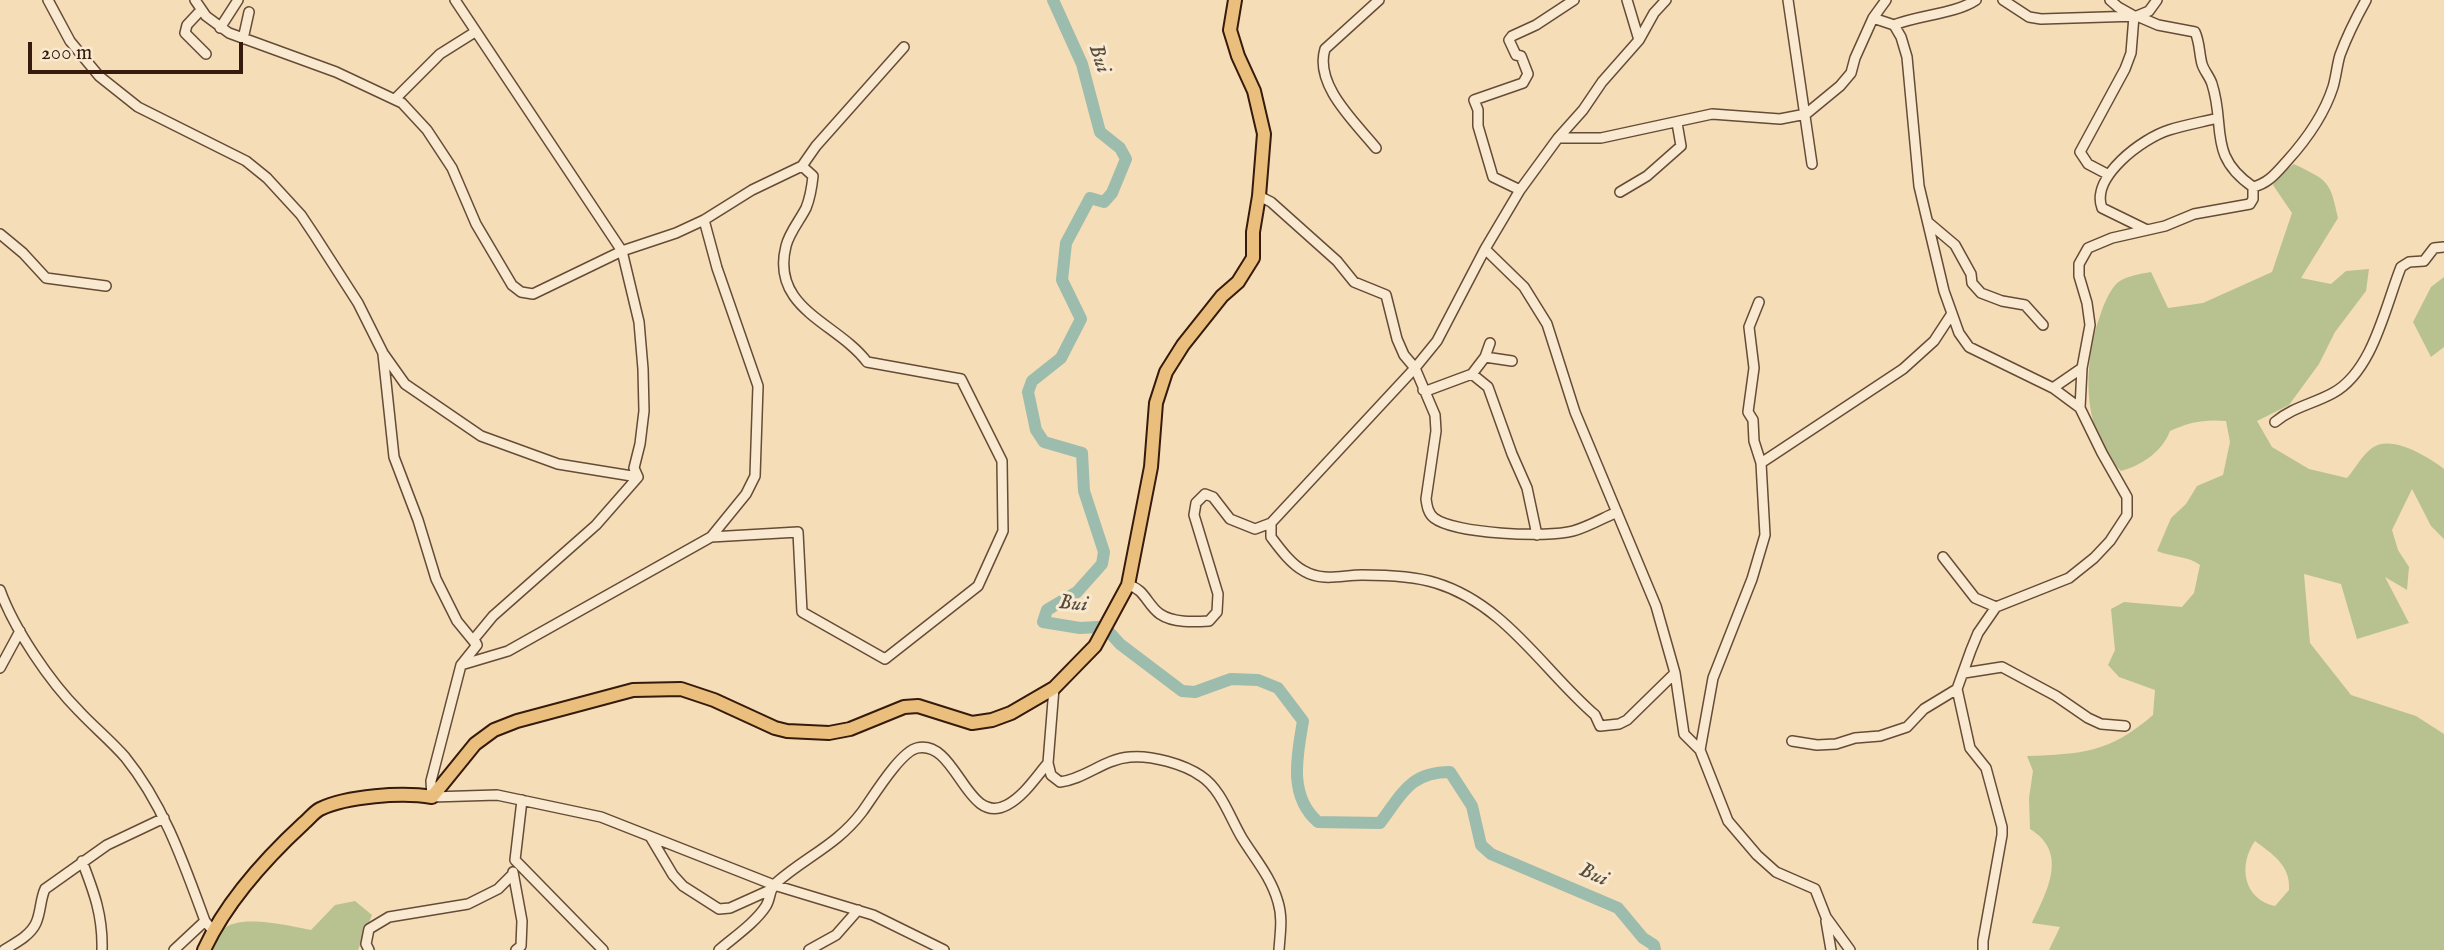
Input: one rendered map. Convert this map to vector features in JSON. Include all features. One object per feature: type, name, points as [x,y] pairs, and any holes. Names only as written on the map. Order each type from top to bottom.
[{"type":"highway","points":[[204,950],[209,926],[286,839],[318,809],[367,797],[432,797],[475,744],[494,730],[528,718],[633,690],[681,689],[714,700],[775,728],[829,733],[850,729],[904,707],[918,706],[972,723],[992,720],[1011,713],[1054,688],[1095,646],[1128,585],[1151,467],[1156,403],[1163,383],[1183,345],[1222,296],[1238,282],[1253,258],[1253,232],[1264,134],[1254,91],[1230,30],[1235,0]]},
{"type":"street","points":[[48,0],[70,41],[99,76],[138,107],[246,161],[267,178],[301,215],[334,263],[383,353],[405,384],[481,436],[558,464],[638,477]]},
{"type":"street","points":[[195,0],[201,10],[220,28],[243,39],[337,72],[395,99],[408,108],[427,130],[452,168],[476,224],[512,285],[521,292],[533,294],[622,251],[676,233],[752,190],[802,166],[816,146],[904,47]]},
{"type":"street","points":[[220,28],[238,0]]},
{"type":"street","points":[[455,0],[622,251],[639,321],[643,369],[644,411],[634,468],[638,477]]},
{"type":"street","points":[[1376,148],[1333,94],[1321,60],[1325,48],[1379,0]]},
{"type":"street","points":[[1626,0],[1639,40]]},
{"type":"street","points":[[1255,529],[1271,523],[1437,341],[1485,249],[1520,190],[1558,138],[1639,40],[1654,13],[1666,0]]},
{"type":"street","points":[[1788,0],[1812,164]]},
{"type":"street","points":[[1558,138],[1601,138],[1712,114],[1780,119],[1806,114],[1840,86],[1851,73],[1873,18],[1886,0]]},
{"type":"street","points":[[1873,18],[1894,25],[1964,7],[1976,0]]},
{"type":"street","points":[[2004,0],[2036,19],[2135,16],[2148,11],[2157,0]]},
{"type":"street","points":[[2080,408],[2082,368],[2090,325],[2079,276],[2082,256],[2088,248],[2112,237],[2165,226],[2206,211],[2233,209],[2250,204],[2253,199],[2253,187],[2225,157],[2220,143],[2212,83],[2202,66],[2200,43],[2195,32],[2135,16],[2110,0]]},
{"type":"street","points":[[2253,187],[2265,184],[2272,178],[2298,149],[2316,123],[2333,88],[2340,56],[2365,0]]},
{"type":"street","points":[[1520,190],[1493,177],[1478,126],[1478,110],[1474,100],[1523,83],[1528,75],[1524,60],[1516,55],[1509,40],[1571,1]]},
{"type":"street","points":[[201,10],[187,25],[185,33],[206,54]]},
{"type":"street","points":[[243,39],[249,12]]},
{"type":"street","points":[[2107,174],[2088,164],[2080,152],[2128,61],[2135,16]]},
{"type":"street","points":[[1792,741],[1817,745],[1836,744],[1855,738],[1880,736],[1907,727],[1924,709],[1957,689],[1978,633],[1996,607],[2075,574],[2110,541],[2127,515],[2127,497],[2080,408],[2053,388],[1969,347],[1951,315],[1919,186],[1907,57],[1894,25]]},
{"type":"street","points":[[395,99],[440,54],[475,32]]},
{"type":"street","points":[[2147,230],[2102,208],[2099,198],[2107,174],[2156,135],[2218,118]]},
{"type":"street","points":[[1620,192],[1647,176],[1681,146],[1677,122]]},
{"type":"street","points":[[711,537],[798,532],[802,612],[885,659],[978,586],[1003,531],[1002,461],[961,379],[867,362],[856,347],[818,322],[797,303],[784,277],[786,246],[807,205],[813,176],[802,166]]},
{"type":"street","points":[[1259,196],[1270,202],[1337,261],[1354,282],[1385,295],[1397,339],[1404,355],[1415,368],[1435,415],[1436,431],[1426,499],[1432,516],[1455,527],[1537,535],[1573,531],[1618,512]]},
{"type":"street","points":[[461,665],[508,651],[711,537],[746,494],[755,477],[758,386],[717,268],[704,219]]},
{"type":"street","points":[[1928,223],[1955,244],[1976,289],[2002,301],[2025,305],[2043,326]]},
{"type":"street","points":[[0,234],[23,253],[46,278],[106,286]]},
{"type":"street","points":[[2275,422],[2289,411],[2334,393],[2349,382],[2381,327],[2401,267],[2409,262],[2424,261],[2434,248],[2444,247]]},
{"type":"street","points":[[1485,249],[1524,287],[1547,324],[1575,412],[1657,606],[1675,673],[1684,734],[1700,750],[1728,821],[1757,855],[1776,872],[1815,889],[1826,917],[1850,950]]},
{"type":"street","points":[[1700,750],[1716,670],[1752,579],[1765,535],[1761,463],[1754,441],[1753,420],[1748,412],[1754,368],[1749,327],[1759,302]]},
{"type":"street","points":[[1761,463],[1903,369],[1934,341],[1951,315]]},
{"type":"street","points":[[1423,390],[1472,374],[1485,357],[1490,343]]},
{"type":"street","points":[[383,353],[394,457],[418,520],[436,579],[457,621],[477,645]]},
{"type":"street","points":[[1485,357],[1512,361]]},
{"type":"street","points":[[2053,388],[2082,368]]},
{"type":"street","points":[[1472,374],[1488,387],[1527,488],[1537,535]]},
{"type":"street","points":[[477,645],[474,639],[493,616],[596,525],[638,477]]},
{"type":"street","points":[[1128,585],[1143,593],[1161,614],[1185,622],[1209,621],[1217,612],[1218,594],[1195,515],[1196,503],[1205,494],[1213,497],[1230,519],[1271,537],[1295,565],[1321,578],[1362,575],[1419,579],[1466,596],[1501,621],[1533,651],[1595,715],[1601,726],[1627,720],[1675,673]]},
{"type":"street","points":[[1271,523],[1271,537]]},
{"type":"street","points":[[1943,557],[1975,598],[1996,607]]},
{"type":"street","points":[[0,590],[20,632],[77,709],[125,757],[164,818],[209,926],[174,950]]},
{"type":"street","points":[[0,668],[20,632]]},
{"type":"street","points":[[477,645],[461,665],[431,780],[432,797],[497,795],[600,817],[772,888],[858,910],[944,950]]},
{"type":"street","points":[[1964,673],[2002,667],[2056,696],[2088,718],[2101,724],[2125,726]]},
{"type":"street","points":[[1054,688],[1048,763],[1051,775],[1060,782],[1074,781],[1113,761],[1132,757],[1189,769],[1204,777],[1272,884],[1280,915],[1279,950]]},
{"type":"street","points":[[1957,689],[1970,748],[1986,768],[2002,827],[1983,950]]},
{"type":"street","points":[[651,837],[673,875],[683,886],[719,909],[730,908],[772,888],[842,836],[900,761],[916,748],[926,748],[939,753],[950,762],[966,790],[975,799],[992,807],[1006,806],[1024,792],[1048,763]]},
{"type":"street","points":[[516,950],[521,946],[522,921],[512,875],[522,800]]},
{"type":"street","points":[[4,950],[24,937],[36,924],[45,889],[107,845],[164,818]]},
{"type":"street","points":[[515,860],[603,950]]},
{"type":"street","points":[[82,861],[95,894],[102,924],[102,950]]},
{"type":"street","points":[[369,950],[366,944],[369,929],[388,917],[468,904],[498,889],[512,875]]},
{"type":"street","points":[[719,950],[765,907],[772,888]]},
{"type":"street","points":[[810,950],[836,935],[858,910]]},
{"type":"street","points":[[1826,917],[1831,950]]},
{"type":"green space","points":[[2294,164],[2315,174],[2330,189],[2338,218],[2301,278],[2331,284],[2346,271],[2369,269],[2366,291],[2335,332],[2319,364],[2289,405],[2257,421],[2272,447],[2309,469],[2347,478],[2372,448],[2389,444],[2410,449],[2444,469],[2444,539],[2431,526],[2412,489],[2392,530],[2398,550],[2409,567],[2407,590],[2385,577],[2409,623],[2357,639],[2341,584],[2304,574],[2310,643],[2351,695],[2416,716],[2444,734],[2444,950],[2049,950],[2060,927],[2032,923],[2048,886],[2052,861],[2049,849],[2030,829],[2029,798],[2033,771],[2027,756],[2094,749],[2122,737],[2153,715],[2155,690],[2119,677],[2108,665],[2115,650],[2111,609],[2124,602],[2182,607],[2194,593],[2200,565],[2157,551],[2171,518],[2186,504],[2197,486],[2223,475],[2230,442],[2226,421],[2191,423],[2170,431],[2162,445],[2150,457],[2121,471],[2109,456],[2093,422],[2088,385],[2096,328],[2112,289],[2119,281],[2128,277],[2151,272],[2168,308],[2203,303],[2272,272],[2292,213],[2273,185],[2280,174]],"holes":[[[2255,841],[2279,861],[2287,874],[2289,890],[2275,906],[2256,896],[2247,880],[2246,860]]]},
{"type":"green space","points":[[2444,277],[2444,347],[2431,357],[2413,322],[2431,287]]},
{"type":"green space","points":[[355,901],[372,915],[358,950],[212,950],[221,932],[230,925],[252,921],[311,930],[335,905]]},
{"type":"waterway","name":"Bui","points":[[1053,0],[1082,64],[1100,132],[1120,148],[1126,159],[1112,193],[1104,202],[1090,198],[1066,243],[1062,280],[1081,319],[1061,358],[1032,381],[1028,392],[1036,430],[1044,442],[1082,453],[1084,491],[1104,552],[1102,564],[1077,592],[1047,610],[1043,622],[1080,628],[1098,627],[1110,633],[1120,644],[1182,691],[1195,692],[1231,679],[1258,680],[1278,688],[1303,721],[1297,761],[1298,788],[1308,812],[1318,822],[1380,823],[1401,794],[1416,780],[1436,773],[1450,772],[1472,806],[1481,845],[1491,854],[1618,908],[1643,938],[1654,945],[1655,950]]}]
